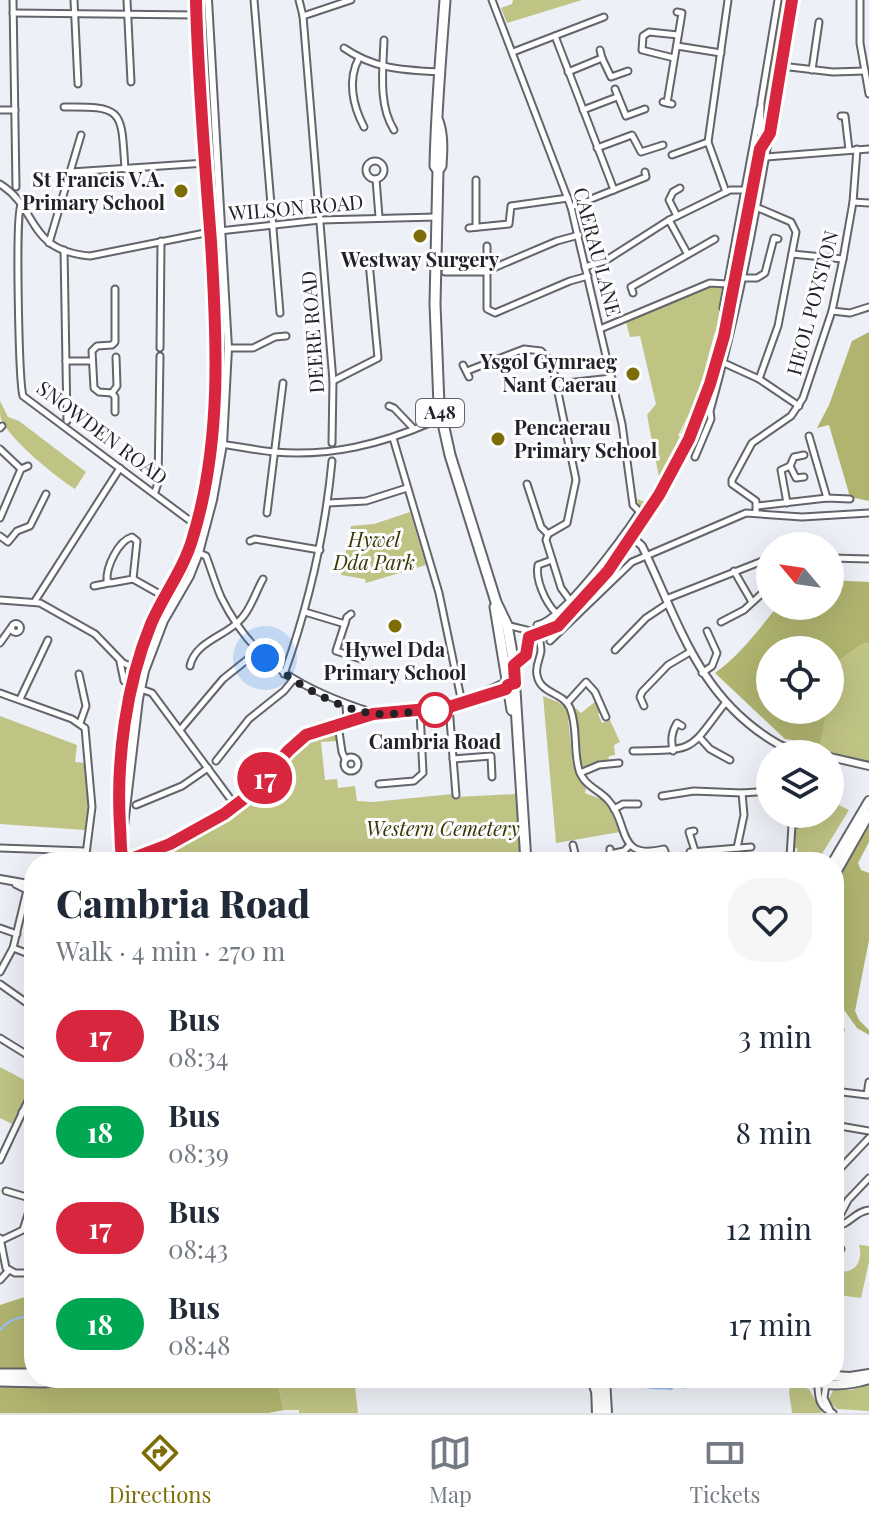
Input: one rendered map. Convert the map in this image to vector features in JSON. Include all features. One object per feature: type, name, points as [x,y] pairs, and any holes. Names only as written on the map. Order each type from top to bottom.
[{"type":"highway","name":"A48","points":[[445,0],[438,121],[442,148],[437,217],[436,370],[440,416],[512,659],[525,852]]},
{"type":"highway","name":"A48","points":[[512,659],[512,684]]},
{"type":"highway","points":[[0,1374],[24,1374]]},
{"type":"highway","points":[[0,1381],[24,1382]]},
{"type":"main road","points":[[839,852],[869,801]]},
{"type":"main road","points":[[844,858],[869,814]]},
{"type":"main road","points":[[844,1377],[869,1376]]},
{"type":"main road","points":[[844,1383],[869,1376]]},
{"type":"main road","points":[[600,1388],[604,1413]]},
{"type":"main road","points":[[596,1390],[604,1413]]},
{"type":"street","points":[[13,0],[16,187]]},
{"type":"street","points":[[74,0],[78,84]]},
{"type":"street","points":[[127,0],[131,82]]},
{"type":"street","points":[[123,852],[118,799],[120,769],[135,668],[155,616],[183,566],[197,526],[212,443],[217,348],[196,0]]},
{"type":"street","points":[[122,841],[145,671],[164,621],[190,576],[199,553],[223,444],[228,348],[208,0]]},
{"type":"street","points":[[254,0],[280,313]]},
{"type":"street","name":"DEERE ROAD","points":[[299,0],[303,16],[333,381],[332,443]]},
{"type":"street","points":[[303,16],[351,0]]},
{"type":"street","name":"CAERAU LANE","points":[[492,0],[571,207],[624,432],[633,505],[642,515]]},
{"type":"street","points":[[726,192],[708,142],[728,0]]},
{"type":"street","points":[[723,308],[778,0]]},
{"type":"street","points":[[695,457],[711,419],[710,411],[743,278],[792,0]]},
{"type":"street","points":[[860,0],[860,43],[869,94]]},
{"type":"street","points":[[13,13],[209,14]]},
{"type":"street","points":[[667,103],[681,13]]},
{"type":"street","points":[[513,52],[604,17]]},
{"type":"street","points":[[812,70],[819,22]]},
{"type":"street","points":[[674,58],[646,52],[641,46],[643,36],[649,32],[678,35]]},
{"type":"street","points":[[555,36],[614,190]]},
{"type":"street","points":[[384,40],[386,110],[394,130]]},
{"type":"street","points":[[677,46],[721,53]]},
{"type":"street","points":[[344,48],[383,68],[439,72]]},
{"type":"street","points":[[600,50],[611,77],[628,71]]},
{"type":"street","points":[[359,58],[353,73],[353,103],[360,124]]},
{"type":"street","points":[[568,72],[602,58]]},
{"type":"street","points":[[781,66],[865,71]]},
{"type":"street","points":[[615,89],[626,116],[645,109]]},
{"type":"street","points":[[583,110],[617,97]]},
{"type":"street","points":[[503,626],[551,630],[562,623],[595,588],[632,537],[642,515],[689,439],[726,329],[760,149],[761,102]]},
{"type":"street","points":[[64,107],[102,107],[115,115],[122,129],[125,169]]},
{"type":"street","points":[[0,110],[15,110]]},
{"type":"street","points":[[841,116],[845,116],[849,150]]},
{"type":"street","points":[[630,128],[641,152],[663,145]]},
{"type":"street","points":[[760,149],[770,133]]},
{"type":"street","points":[[49,243],[81,135]]},
{"type":"street","points":[[597,148],[632,135]]},
{"type":"street","points":[[672,155],[708,142]]},
{"type":"street","name":"HEOL POYSTON","points":[[756,509],[752,496],[732,484],[734,475],[752,443],[791,416],[799,406],[813,371],[832,311],[843,259],[853,202],[857,149]]},
{"type":"street","points":[[766,157],[869,149]]},
{"type":"street","points":[[71,172],[218,162]]},
{"type":"street","points":[[571,207],[646,177],[645,172]]},
{"type":"street","points":[[376,179],[379,217]]},
{"type":"street","points":[[476,180],[472,228],[509,224],[511,206],[568,198]]},
{"type":"street","name":"WILSON ROAD","points":[[0,184],[13,193],[36,230],[49,243],[82,255],[97,255],[210,232],[273,225],[379,217],[437,217]]},
{"type":"street","points":[[677,216],[669,200],[673,192],[680,188]]},
{"type":"street","points":[[585,267],[605,261],[669,220],[726,192],[745,190]]},
{"type":"street","points":[[853,202],[869,203]]},
{"type":"street","name":"SNOWDEN ROAD","points":[[21,205],[18,223],[22,393],[32,405],[155,492],[197,526]]},
{"type":"street","points":[[756,207],[794,225],[796,232],[778,326],[759,379]]},
{"type":"street","points":[[669,220],[687,253]]},
{"type":"street","points":[[445,272],[487,271],[557,241],[579,235]]},
{"type":"street","points":[[736,238],[744,239]]},
{"type":"street","points":[[743,278],[757,278],[765,273],[774,238],[778,239]]},
{"type":"street","points":[[633,293],[631,287],[715,239]]},
{"type":"street","points":[[160,348],[161,241]]},
{"type":"street","points":[[487,246],[487,309],[495,313],[588,276]]},
{"type":"street","points":[[64,250],[67,421]]},
{"type":"street","points":[[792,254],[843,259]]},
{"type":"street","points":[[333,381],[378,358],[369,262]]},
{"type":"street","points":[[600,329],[710,283],[727,284]]},
{"type":"street","points":[[115,289],[112,300],[115,342],[95,347],[92,361],[94,388],[99,392],[112,393],[117,389],[116,357]]},
{"type":"street","points":[[832,311],[858,312],[869,307]]},
{"type":"street","points":[[217,348],[253,348],[275,337],[286,336]]},
{"type":"street","points":[[466,371],[518,351],[534,349],[547,355],[553,366],[576,488],[567,523],[548,534],[546,540],[562,590],[569,599]]},
{"type":"street","points":[[155,492],[158,483],[160,356]]},
{"type":"street","points":[[66,361],[92,361]]},
{"type":"street","points":[[724,363],[759,379],[799,406]]},
{"type":"street","points":[[557,384],[612,378]]},
{"type":"street","points":[[267,513],[283,383]]},
{"type":"street","points":[[112,393],[115,412]]},
{"type":"street","points":[[389,406],[414,429]]},
{"type":"street","points":[[212,443],[276,452],[340,451],[393,438],[432,422]]},
{"type":"street","points":[[809,436],[827,498]]},
{"type":"street","points":[[393,438],[439,593],[462,703]]},
{"type":"street","points":[[0,449],[21,469]]},
{"type":"street","points":[[787,503],[780,474],[782,469],[790,466],[794,457],[804,455]]},
{"type":"street","points":[[284,674],[305,612],[320,550],[332,461]]},
{"type":"street","points":[[1,516],[21,469],[28,466]]},
{"type":"street","points":[[790,466],[796,478],[804,477]]},
{"type":"street","points":[[35,601],[120,468]]},
{"type":"street","points":[[527,484],[541,527],[548,534]]},
{"type":"street","points":[[328,503],[366,501],[407,488]]},
{"type":"street","points":[[0,536],[10,543],[17,531],[30,526],[46,494]]},
{"type":"street","points":[[550,641],[624,568],[647,555],[756,509],[827,498],[850,499]]},
{"type":"street","points":[[756,509],[802,517],[869,513]]},
{"type":"street","points":[[512,659],[526,655],[528,639],[599,567],[642,515]]},
{"type":"street","points":[[197,526],[204,534]]},
{"type":"street","points":[[109,583],[107,574],[121,543],[129,537],[137,541],[133,579]]},
{"type":"street","points":[[632,537],[647,555],[666,602],[702,673],[726,702],[768,740]]},
{"type":"street","points":[[250,541],[255,539],[320,550]]},
{"type":"street","points":[[199,553],[206,556],[220,594],[236,623],[259,651],[284,674],[346,705],[376,714]]},
{"type":"street","points":[[844,558],[869,559]]},
{"type":"street","points":[[552,560],[538,565],[536,571],[547,603],[556,613]]},
{"type":"street","points":[[615,650],[666,602],[756,563]]},
{"type":"street","points":[[734,571],[752,602]]},
{"type":"street","points":[[94,586],[133,579],[165,597]]},
{"type":"street","points":[[190,666],[190,660],[211,640],[241,620],[263,579]]},
{"type":"street","points":[[721,622],[744,610],[756,598]]},
{"type":"street","points":[[0,600],[35,601],[95,634],[126,665],[145,671]]},
{"type":"street","points":[[305,612],[345,624]]},
{"type":"street","points":[[351,614],[336,651],[361,659]]},
{"type":"street","points":[[155,616],[164,621]]},
{"type":"street","points":[[0,643],[10,629]]},
{"type":"street","points":[[538,630],[541,648],[536,669],[539,681],[567,703],[572,713],[580,773],[587,784],[606,798],[614,809],[630,845],[640,850],[664,849],[665,852]]},
{"type":"street","points":[[702,673],[712,666],[717,653],[707,631]]},
{"type":"street","points":[[20,699],[48,640]]},
{"type":"street","points":[[644,706],[640,697],[642,692],[668,665],[690,652]]},
{"type":"street","points":[[118,657],[124,681]]},
{"type":"street","points":[[180,730],[223,679],[248,659]]},
{"type":"street","points":[[79,674],[86,706],[80,723]]},
{"type":"street","points":[[216,761],[249,719],[293,680]]},
{"type":"street","points":[[149,852],[217,819],[253,792],[299,740],[376,714],[449,707],[486,694],[505,682],[512,684]]},
{"type":"street","points":[[567,703],[586,682],[595,692],[606,717]]},
{"type":"street","points":[[131,687],[151,692],[229,797]]},
{"type":"street","points":[[0,693],[80,723],[87,736],[92,807],[85,851],[0,848]]},
{"type":"street","points":[[633,751],[673,751],[700,738],[726,702]]},
{"type":"street","points":[[346,705],[347,722]]},
{"type":"street","points":[[449,707],[456,795]]},
{"type":"street","points":[[379,784],[414,781],[423,773],[420,711]]},
{"type":"street","points":[[673,751],[671,736],[677,723],[682,726]]},
{"type":"street","points":[[338,725],[345,759]]},
{"type":"street","points":[[700,738],[710,749],[730,760]]},
{"type":"street","points":[[453,759],[491,756],[492,777]]},
{"type":"street","points":[[580,773],[599,765],[616,764],[612,757]]},
{"type":"street","points":[[844,760],[869,766]]},
{"type":"street","points":[[136,805],[182,786],[208,768]]},
{"type":"street","points":[[120,769],[130,771]]},
{"type":"street","points":[[662,796],[694,791],[756,792]]},
{"type":"street","points":[[737,848],[744,815],[742,793]]},
{"type":"street","points":[[614,809],[623,804],[638,804]]},
{"type":"street","points":[[792,828],[792,852]]},
{"type":"street","points":[[694,831],[689,832],[693,851],[751,847]]},
{"type":"street","points":[[573,845],[575,852]]},
{"type":"street","points":[[619,852],[630,845]]},
{"type":"street","points":[[0,879],[24,888]]},
{"type":"street","points":[[16,884],[24,884]]},
{"type":"street","points":[[0,972],[13,948],[24,912]]},
{"type":"street","points":[[0,928],[17,934]]},
{"type":"street","points":[[13,948],[24,952]]},
{"type":"street","points":[[0,984],[24,1001]]},
{"type":"street","points":[[0,1038],[24,1053]]},
{"type":"street","points":[[844,1092],[868,1095],[869,1082]]},
{"type":"street","points":[[0,1160],[24,1108]]},
{"type":"street","points":[[844,1127],[869,1131]]},
{"type":"street","points":[[844,1164],[869,1138]]},
{"type":"street","points":[[844,1205],[869,1178]]},
{"type":"street","points":[[6,1191],[24,1196]]},
{"type":"street","points":[[844,1225],[860,1212],[869,1210]]},
{"type":"street","points":[[24,1227],[1,1239],[4,1263],[9,1270],[24,1273]]},
{"type":"street","points":[[0,1280],[9,1270]]},
{"type":"street","points":[[823,1388],[824,1398],[832,1412]]},
{"type":"green space","points":[[513,0],[582,0],[507,23],[501,8],[512,4]]},
{"type":"green space","points":[[780,0],[790,0],[767,134],[764,101]]},
{"type":"green space","points":[[201,17],[205,19],[214,147],[212,161],[208,159]]},
{"type":"green space","points":[[731,270],[734,271],[723,334],[715,332],[704,370],[715,337],[722,338],[688,436],[681,433],[689,413],[678,436],[686,440],[668,458],[666,476],[647,508],[640,509],[637,499],[645,502],[659,477],[647,415],[656,404],[640,336],[630,337],[626,322],[713,284],[724,289],[720,309],[724,309]]},
{"type":"green space","points":[[869,332],[869,501],[850,497],[829,425],[817,428],[829,405],[852,341]]},
{"type":"green space","points":[[0,401],[8,417],[19,421],[86,472],[75,489],[23,447],[6,428],[1,419]]},
{"type":"green space","name":"Hywel Dda Park","points":[[410,512],[426,565],[366,583],[365,579],[341,575],[351,526],[374,524]]},
{"type":"green space","points":[[844,581],[869,582],[869,643],[862,644],[844,657],[844,636],[756,636],[756,712],[715,673],[741,650],[766,620],[844,620]]},
{"type":"green space","points":[[869,643],[869,762],[844,756],[844,740],[820,740],[823,724],[844,724],[844,657],[862,644]]},
{"type":"green space","points":[[543,696],[567,709],[573,765],[586,789],[585,793],[606,801],[620,832],[556,843]]},
{"type":"green space","points":[[596,701],[602,723],[610,720],[620,742],[614,745],[615,755],[609,756],[608,762],[582,767],[572,705],[581,713]]},
{"type":"green space","points":[[0,716],[77,745],[75,762],[85,763],[88,811],[85,830],[0,824]]},
{"type":"green space","points":[[769,724],[824,724],[821,740],[785,739]]},
{"type":"green space","name":"Western Cemetery","points":[[332,733],[337,736],[337,741],[321,742],[325,780],[337,779],[338,788],[355,786],[357,801],[453,794],[454,797],[516,794],[519,852],[159,852],[226,820],[253,799],[300,748],[320,736],[322,739],[322,736]]},
{"type":"green space","points":[[869,818],[869,842],[858,863],[861,870],[869,873],[869,940],[855,1011],[869,1030],[869,1035],[857,1028],[844,1010],[844,863]]},
{"type":"green space","points":[[838,828],[823,852],[797,852],[794,829]]},
{"type":"green space","points":[[0,1067],[24,1080],[24,1100],[12,1124],[0,1118]]},
{"type":"green space","points":[[859,1245],[869,1246],[869,1262],[861,1298],[844,1296],[844,1272],[856,1266]]},
{"type":"green space","points":[[24,1297],[24,1371],[0,1370],[0,1305]]},
{"type":"green space","points":[[869,1382],[869,1411],[837,1409],[828,1400],[834,1389],[852,1390]]},
{"type":"green space","points":[[0,1385],[24,1385],[24,1388],[278,1388],[284,1410],[268,1413],[0,1413]]},
{"type":"green space","points":[[278,1388],[355,1388],[358,1413],[284,1410]]},
{"type":"green space","points":[[790,1388],[809,1389],[822,1413],[792,1413]]},
{"type":"waterway","points":[[0,1330],[7,1323],[24,1317]]},
{"type":"bus line","name":"17","points":[[121,852],[119,783],[132,681],[152,621],[191,547],[212,443],[217,348],[196,0]]},
{"type":"bus line","name":"17","points":[[149,852],[190,834],[224,814],[253,792],[306,735],[373,714],[449,707],[506,689],[515,683],[514,665],[526,655],[529,637],[535,632],[547,632],[558,626],[608,571],[672,473],[705,400],[731,305],[760,149],[770,133],[792,0]]},
{"type":"place","name":"St Francis V.A. Primary School","points":[[181,191]]},
{"type":"place","name":"Westway Surgery","points":[[420,236]]},
{"type":"place","name":"Ysgol Gymraeg Nant Caerau","points":[[633,374]]},
{"type":"place","name":"Pencaerau Primary School","points":[[498,439]]},
{"type":"place","name":"Hywel Dda Primary School","points":[[395,626]]},
{"type":"place","name":"Cambria Road","points":[[435,710]]},
{"type":"route","points":[[265,658],[299,683],[346,705],[376,714],[435,710]]}]
